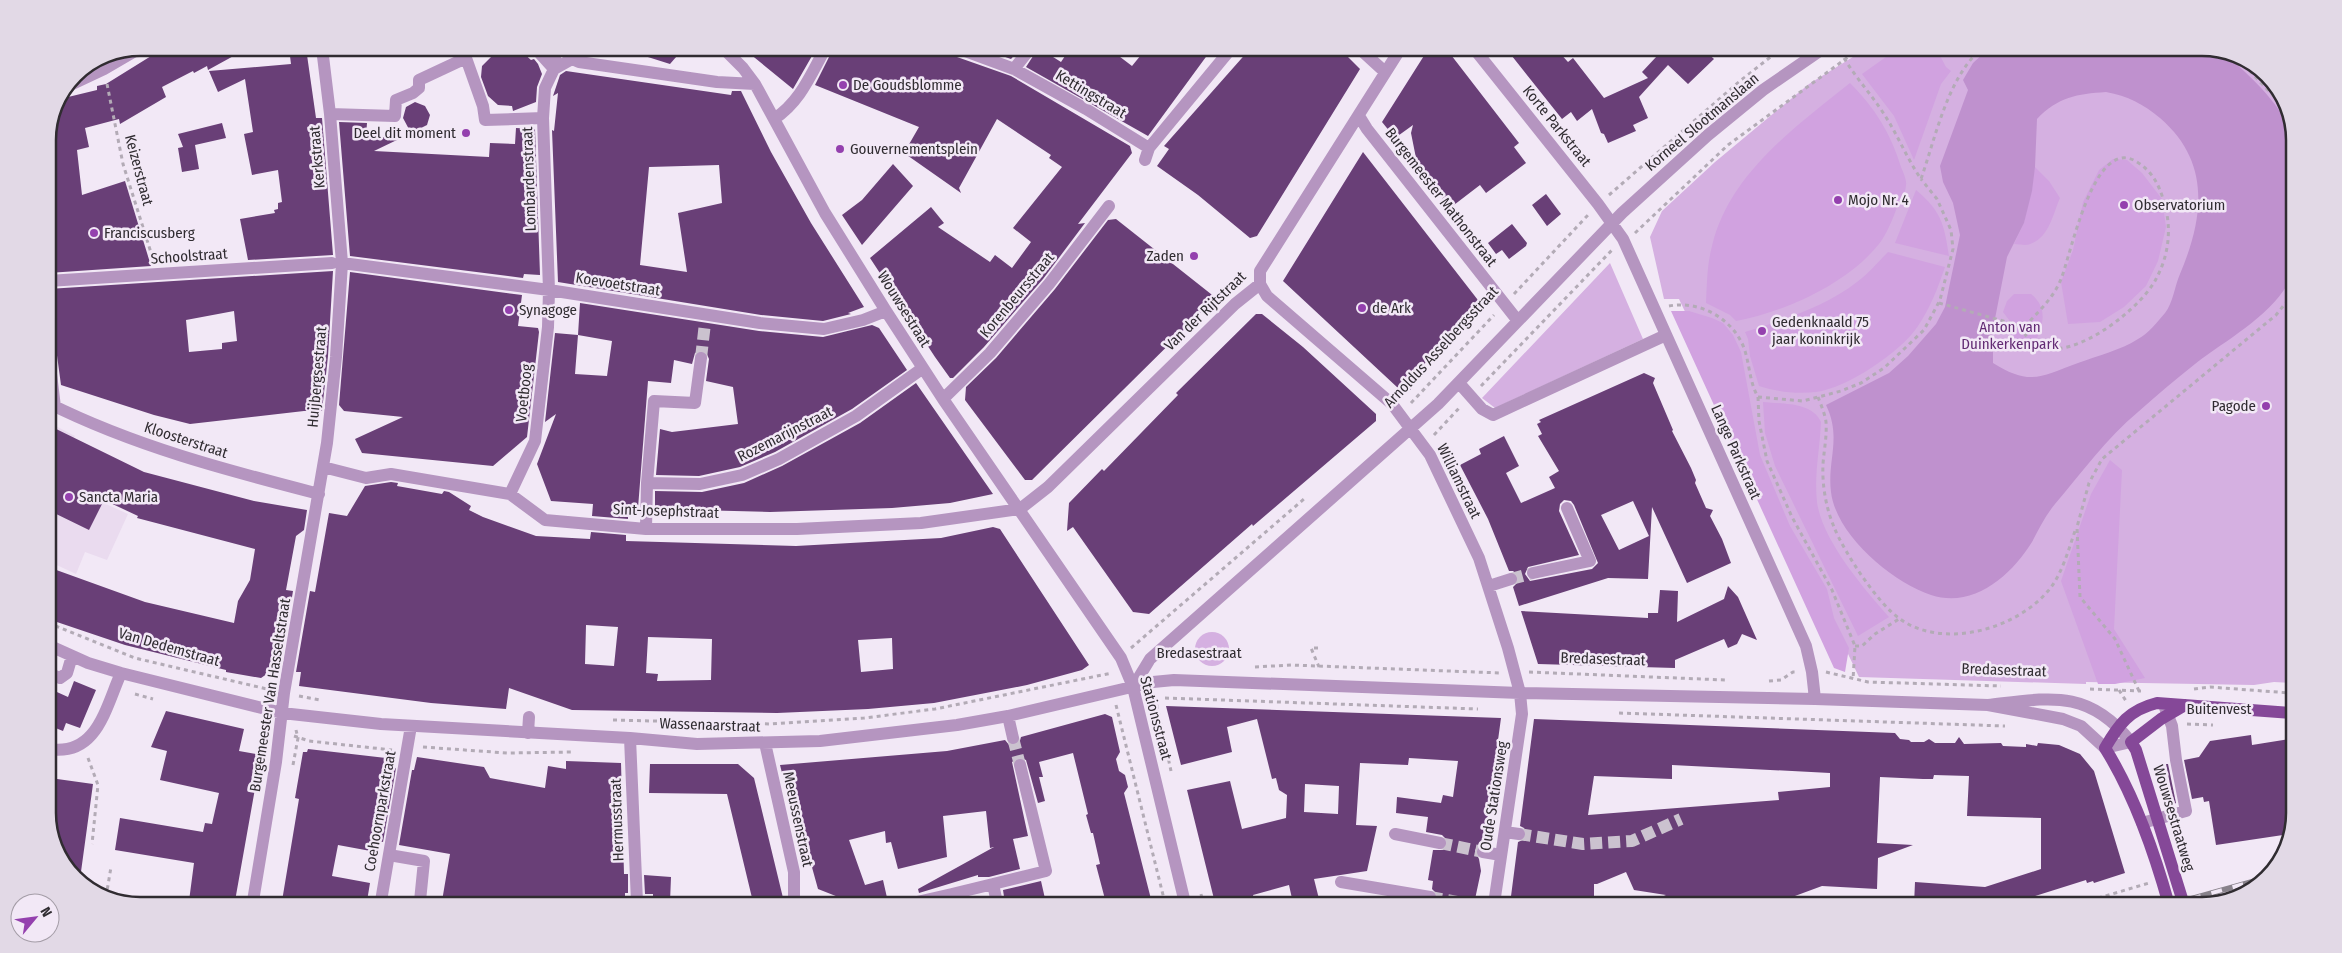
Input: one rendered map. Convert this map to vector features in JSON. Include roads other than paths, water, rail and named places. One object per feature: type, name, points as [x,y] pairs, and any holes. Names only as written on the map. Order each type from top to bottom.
[{"type":"main road","name":"Buitenvest","points":[[2131,742],[2168,715],[2186,705],[2286,713]]},
{"type":"main road","name":"Buitenvest","points":[[2105,748],[2118,725],[2144,706],[2168,715]]},
{"type":"main road","name":"Wouwsestraatweg","points":[[2131,742],[2136,750],[2181,897]]},
{"type":"main road","name":"Wouwsestraatweg","points":[[2105,748],[2121,774],[2142,823],[2166,897]]},
{"type":"street","name":"Kerkstraat","points":[[323,56],[330,114],[337,263]]},
{"type":"street","points":[[542,56],[554,69],[572,59],[579,62],[707,80],[755,84]]},
{"type":"street","name":"Lombardenstraat","points":[[549,290],[543,118],[545,88],[554,69],[555,56]]},
{"type":"street","name":"Wouwsestraat","points":[[731,56],[744,68],[755,84],[825,214],[886,312],[943,399],[1020,508]]},
{"type":"street","points":[[774,119],[788,109],[800,95],[821,56]]},
{"type":"street","name":"Kettingstraat","points":[[977,56],[1014,69],[1086,108],[1147,154],[1225,56]]},
{"type":"street","points":[[1014,69],[1024,56]]},
{"type":"street","points":[[1368,56],[1385,72]]},
{"type":"street","name":"Van der Rijtstraat","points":[[1020,508],[1048,487],[1234,304],[1260,284],[1260,271],[1395,56]]},
{"type":"street","name":"Korte Parkstraat","points":[[1480,56],[1613,223]]},
{"type":"street","name":"Korneel Slootmanslaan","points":[[1613,223],[1708,134],[1763,90],[1812,56]]},
{"type":"street","points":[[330,114],[396,116],[396,100],[413,93],[419,88],[419,80],[466,58],[483,106],[485,120],[543,118]]},
{"type":"street","points":[[84,78],[122,59]]},
{"type":"street","name":"Burgemeester Mathonstraat","points":[[1359,116],[1367,129],[1518,321]]},
{"type":"street","name":"Korenbeursstraat","points":[[943,399],[990,353],[1049,284],[1109,206]]},
{"type":"street","points":[[1135,692],[1150,659],[1411,428],[1613,223]]},
{"type":"street","name":"Lange Parkstraat","points":[[1613,223],[1623,239],[1655,308],[1806,646],[1812,672],[1815,699]]},
{"type":"street","name":"Schoolstraat","points":[[56,280],[337,263]]},
{"type":"street","name":"Koevoetstraat","points":[[337,263],[549,290],[706,319],[824,329],[863,320],[886,312]]},
{"type":"street","name":"Huijbergsestraat","points":[[319,494],[327,443],[336,357],[337,263]]},
{"type":"street","name":"Williamstraat","points":[[1260,284],[1267,296],[1392,404],[1430,454],[1479,558],[1520,693]]},
{"type":"street","name":"Voetboog","points":[[510,494],[535,441],[548,327],[549,290]]},
{"type":"street","points":[[1458,382],[1482,409],[1492,415],[1666,336]]},
{"type":"street","points":[[646,529],[647,483],[654,401],[695,403],[701,358]]},
{"type":"street","name":"Rozemarijnstraat","points":[[647,483],[700,484],[742,475],[779,458],[856,416],[923,368]]},
{"type":"street","name":"Kloosterstraat","points":[[56,407],[112,432],[168,453],[319,494]]},
{"type":"street","name":"Sint-Josephstraat","points":[[323,467],[366,478],[391,474],[510,494],[545,520],[646,529],[797,529],[921,523],[1020,508]]},
{"type":"street","name":"Burgemeester Van Hasseltstraat","points":[[253,897],[275,772],[284,693],[319,494]]},
{"type":"street","name":"Stationsstraat","points":[[1020,508],[1127,671],[1135,692],[1184,897]]},
{"type":"street","points":[[1533,574],[1590,561],[1567,508]]},
{"type":"street","points":[[1489,586],[1511,579]]},
{"type":"street","points":[[56,649],[121,673],[282,712]]},
{"type":"street","points":[[56,676],[60,678],[67,673],[72,656]]},
{"type":"street","points":[[56,749],[74,748],[89,739],[121,673]]},
{"type":"street","name":"Bredasestraat","points":[[1135,692],[1153,682],[1188,680],[1520,693],[1815,699],[1988,705],[2063,719],[2081,726],[2105,748]]},
{"type":"street","name":"Wassenaarstraat","points":[[282,712],[411,726],[630,738],[696,744],[765,743],[877,736],[1008,716],[1135,692]]},
{"type":"street","name":"Oude Stationsweg","points":[[1495,897],[1522,714],[1520,693]]},
{"type":"street","name":"Bredasestraat","points":[[1988,705],[2036,699],[2078,702],[2104,714],[2118,725],[2131,742]]},
{"type":"street","points":[[2142,823],[2186,811],[2168,715]]},
{"type":"street","points":[[1008,716],[1013,738]]},
{"type":"street","points":[[528,733],[529,717]]},
{"type":"street","name":"Coehoornparkstraat","points":[[382,897],[411,726]]},
{"type":"street","name":"Hermusstraat","points":[[630,738],[637,897]]},
{"type":"street","name":"Buitenvest","points":[[2105,748],[2131,742]]},
{"type":"street","name":"Meeussenstraat","points":[[765,743],[794,872],[794,897]]},
{"type":"street","points":[[956,897],[993,884],[1046,871],[1020,765]]},
{"type":"street","points":[[1505,832],[1519,834]]},
{"type":"street","points":[[1395,834],[1440,843]]},
{"type":"street","points":[[1483,852],[1501,855]]},
{"type":"street","points":[[389,854],[424,861],[420,897]]},
{"type":"street","points":[[1341,882],[1430,897]]},
{"type":"street","points":[[993,884],[996,897]]},
{"type":"tunnel","points":[[701,358],[705,323]]},
{"type":"tunnel","points":[[1511,579],[1533,573]]},
{"type":"tunnel","points":[[1013,738],[1020,765]]},
{"type":"tunnel","points":[[1519,834],[1583,844],[1632,841],[1681,819]]},
{"type":"tunnel","points":[[1440,843],[1483,852]]},
{"type":"railway","points":[[2198,897],[2248,883]]},
{"type":"place","name":"De Goudsblomme","points":[[843,85]]},
{"type":"place","name":"Deel dit moment","points":[[466,133]]},
{"type":"place","name":"Gouvernementsplein","points":[[840,149]]},
{"type":"place","name":"Mojo Nr. 4","points":[[1838,200]]},
{"type":"place","name":"Observatorium","points":[[2124,205]]},
{"type":"place","name":"Franciscusberg","points":[[94,233]]},
{"type":"place","name":"Zaden","points":[[1194,256]]},
{"type":"place","name":"de Ark","points":[[1362,308]]},
{"type":"place","name":"Synagoge","points":[[509,310]]},
{"type":"place","name":"Gedenknaald 75 jaar koninkrijk","points":[[1762,331]]},
{"type":"place","name":"Pagode","points":[[2266,406]]},
{"type":"place","name":"Sancta Maria","points":[[69,497]]},
{"type":"park label","name":"Anton van Duinkerkenpark","points":[[2010,336]]}]
